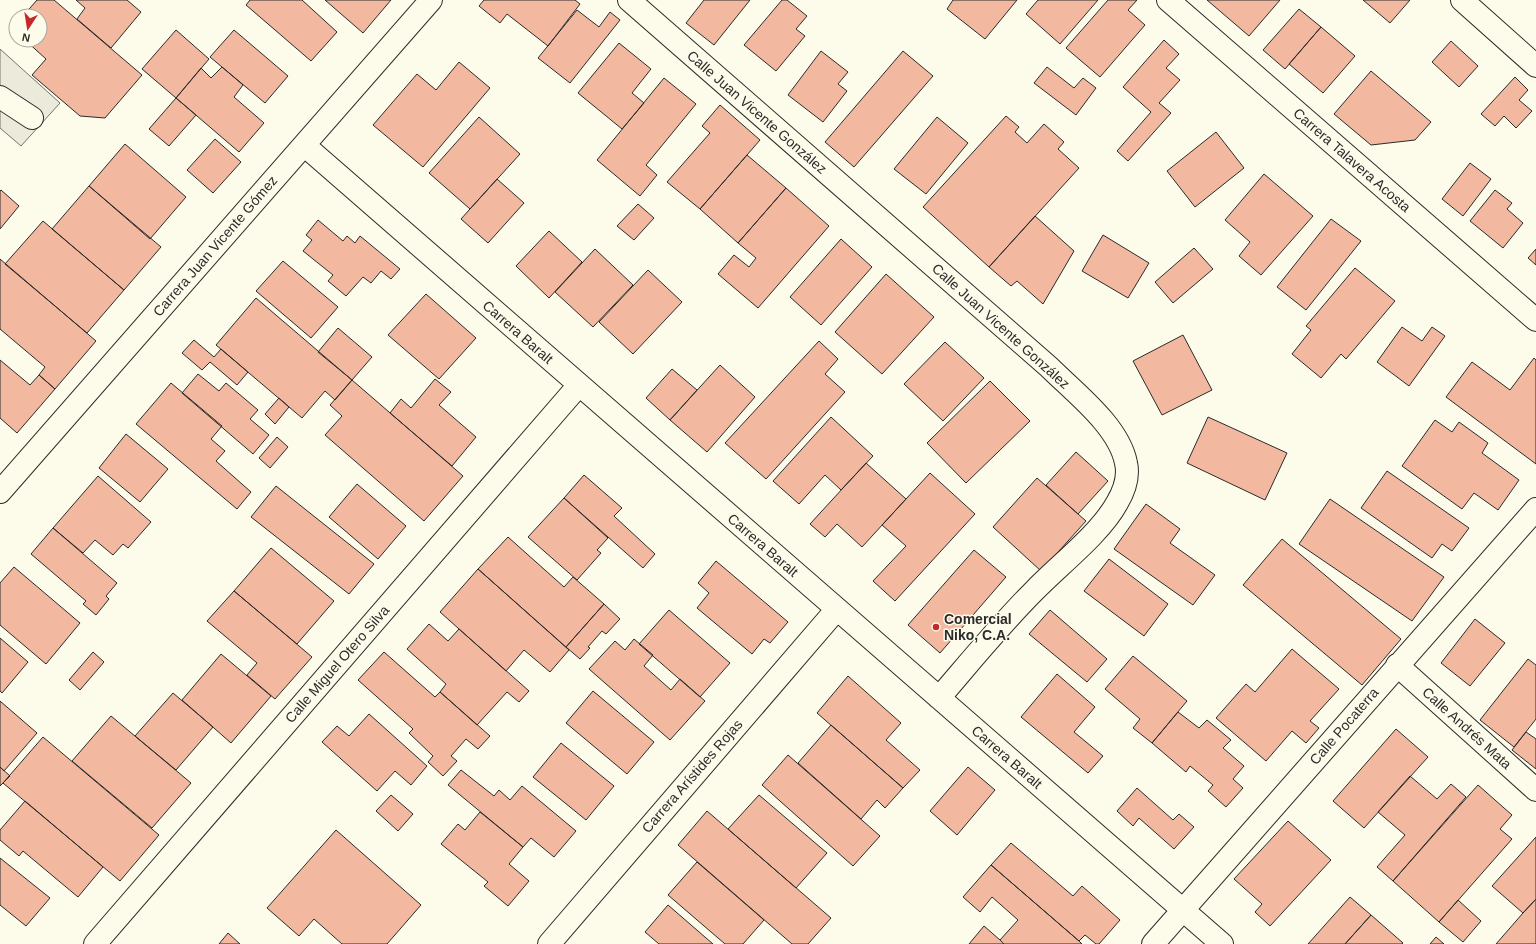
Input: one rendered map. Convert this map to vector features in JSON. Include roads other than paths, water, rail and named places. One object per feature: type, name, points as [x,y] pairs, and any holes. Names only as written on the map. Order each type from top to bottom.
[{"type":"street","name":"Carrera Juan Vicente Gómez","points":[[0,492],[430,0]]},
{"type":"street","name":"Calle Juan Vicente González","points":[[629,0],[1049,367],[1096,413],[1112,432],[1122,449],[1128,475],[1117,503],[1105,521],[1034,590],[939,698]]},
{"type":"street","name":"Carrera Talavera Acosta","points":[[1168,0],[1536,320]]},
{"type":"street","points":[[1462,0],[1536,66]]},
{"type":"street","points":[[0,97],[32,118]]},
{"type":"street","name":"Carrera Baralt","points":[[304,145],[1222,944]]},
{"type":"street","name":"Calle Miguel Otero Silva","points":[[95,944],[579,384]]},
{"type":"street","name":"Calle Pocaterra","points":[[1153,944],[1397,665],[1536,509]]},
{"type":"street","name":"Carrera Arístides Rojas","points":[[548,944],[837,610]]},
{"type":"street","name":"Calle Andrés Mata","points":[[1397,665],[1536,790]]},
{"type":"place","name":"Comercial Niko, C.A.","points":[[936,627]]}]
